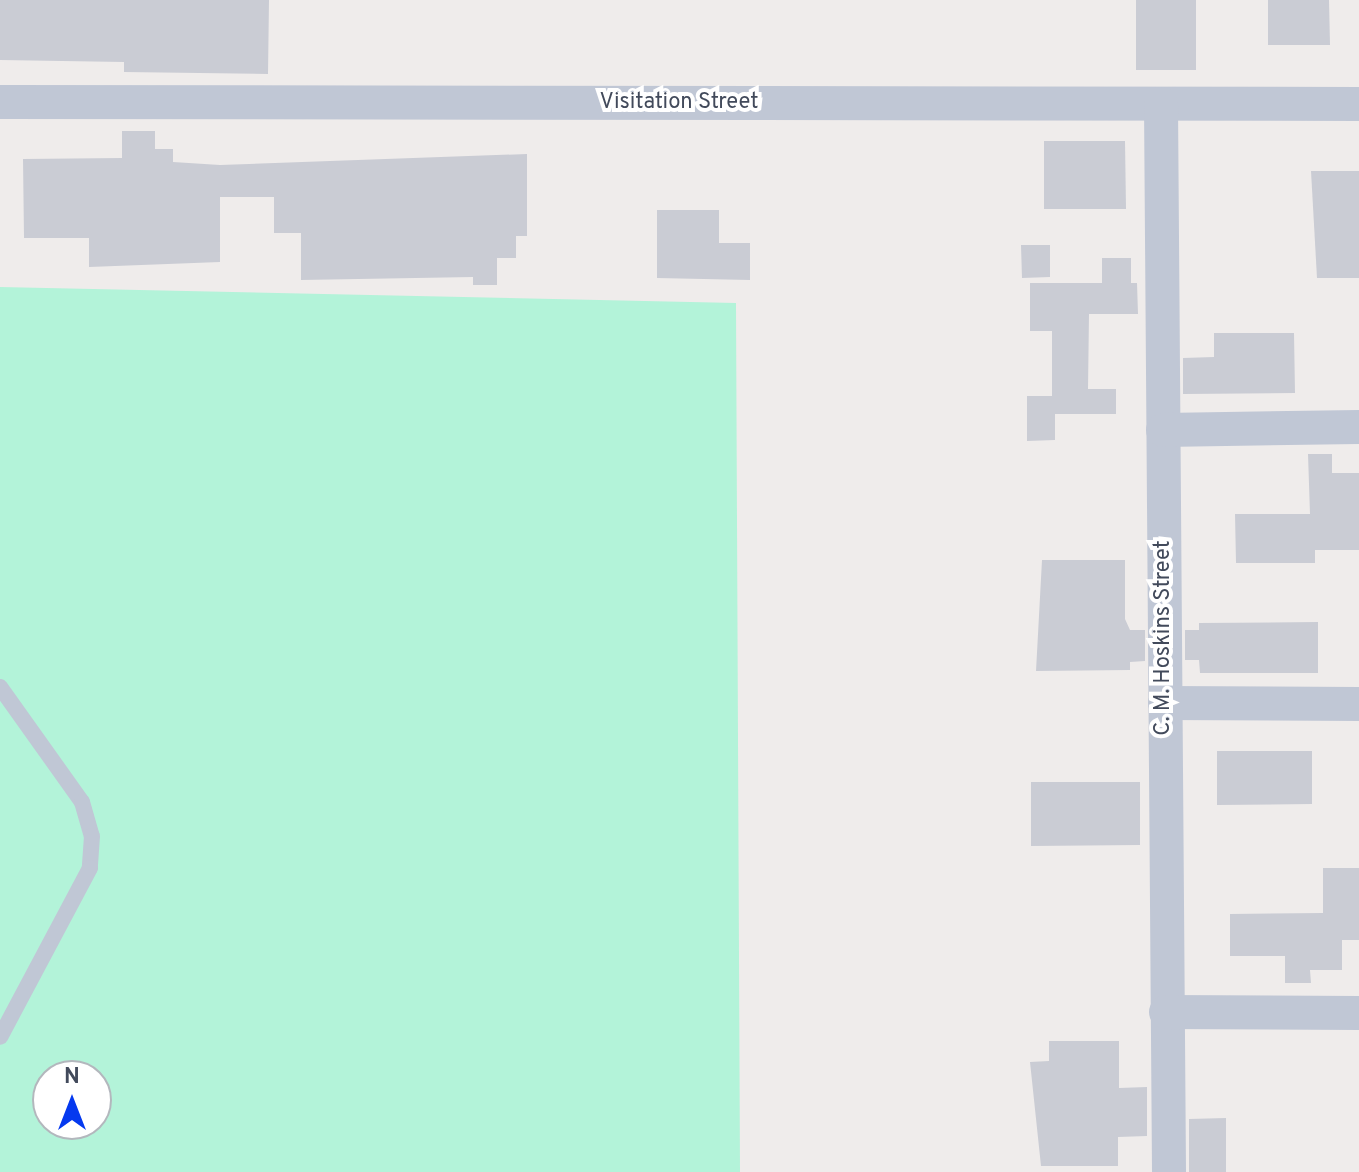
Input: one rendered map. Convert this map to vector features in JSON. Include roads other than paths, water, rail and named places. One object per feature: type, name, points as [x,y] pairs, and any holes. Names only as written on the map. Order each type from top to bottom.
[{"type":"street","name":"Visitation Street","points":[[0,102],[1359,104]]},
{"type":"street","name":"C. M. Hoskins Street","points":[[1161,104],[1169,1172]]},
{"type":"street","points":[[1163,430],[1359,427]]},
{"type":"street","points":[[1165,703],[1359,704]]},
{"type":"street","points":[[1166,1012],[1359,1013]]},
{"type":"lane","points":[[0,687],[82,802],[92,836],[90,868],[0,1037]]}]
